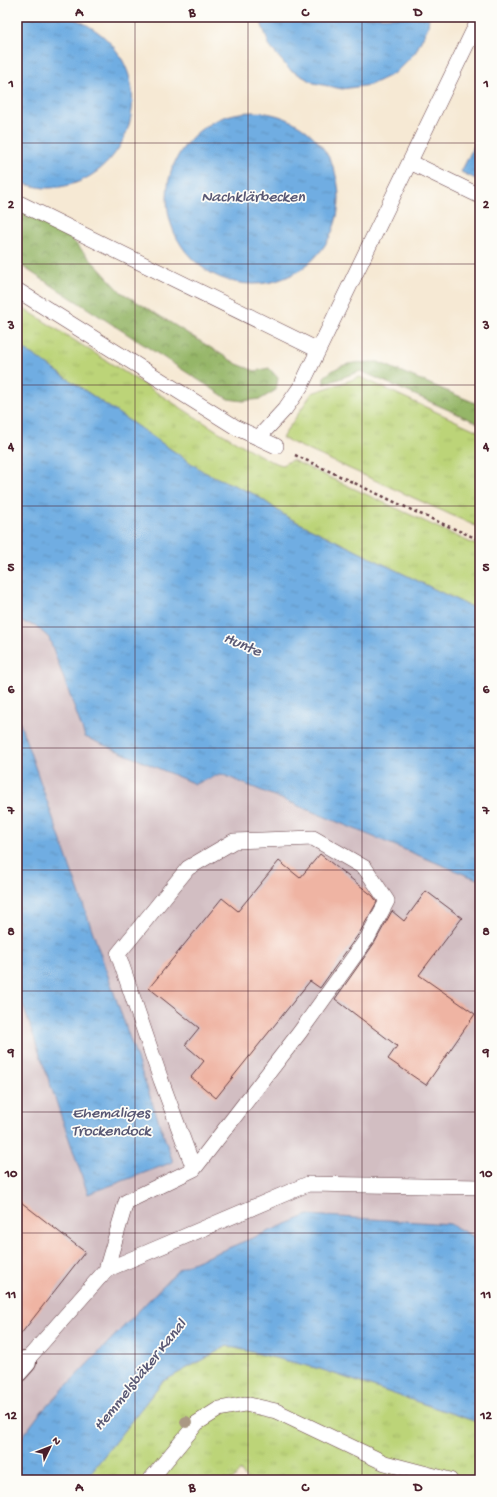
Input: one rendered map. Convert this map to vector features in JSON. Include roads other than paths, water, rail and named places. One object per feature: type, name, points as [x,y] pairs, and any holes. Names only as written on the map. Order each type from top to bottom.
[{"type":"lane","points":[[259,437],[285,409],[301,386],[480,17]]},
{"type":"lane","points":[[410,162],[480,196]]},
{"type":"lane","points":[[17,202],[318,350]]},
{"type":"lane","points":[[17,290],[237,428],[276,446]]},
{"type":"lane","points":[[21,1366],[106,1270],[126,1202],[194,1169],[300,1032],[368,937],[387,901],[365,868],[313,838],[234,841],[188,868],[118,954],[161,1080],[194,1169]]},
{"type":"lane","points":[[106,1270],[308,1184],[480,1187]]},
{"type":"lane","points":[[150,1480],[197,1423],[219,1409],[245,1404],[276,1411],[385,1463],[450,1480]]},
{"type":"water","points":[[65,16],[91,28],[103,36],[121,58],[131,82],[132,108],[126,133],[114,155],[96,173],[72,184],[44,188],[17,182],[17,20],[26,17]]},
{"type":"water","points":[[259,17],[429,17],[428,27],[415,53],[395,73],[370,85],[342,89],[314,83],[289,69],[270,47]]},
{"type":"water","name":"Nachklärbecken","points":[[245,112],[261,112],[278,115],[294,122],[308,131],[320,143],[329,157],[336,173],[339,198],[338,215],[333,231],[320,253],[308,265],[294,274],[278,281],[261,284],[245,284],[228,281],[212,274],[198,265],[186,253],[177,239],[170,223],[167,206],[167,190],[170,173],[177,157],[186,143],[198,131],[212,122],[228,115]]},
{"type":"water","points":[[480,134],[480,181],[461,172]]},
{"type":"water","name":"Hunte","points":[[17,344],[204,472],[256,495],[287,517],[480,610],[480,880],[221,774],[195,784],[85,737],[49,638],[35,625],[20,622],[17,623]]},
{"type":"water","name":"Ehemaliges Trockendock","points":[[17,715],[173,1162],[88,1194],[17,988]]},
{"type":"water","name":"Hemmelsbäker Kanal","points":[[308,1215],[450,1224],[480,1240],[480,1423],[320,1369],[227,1346],[162,1382],[85,1480],[17,1480],[17,1444],[41,1412],[180,1268]]}]
